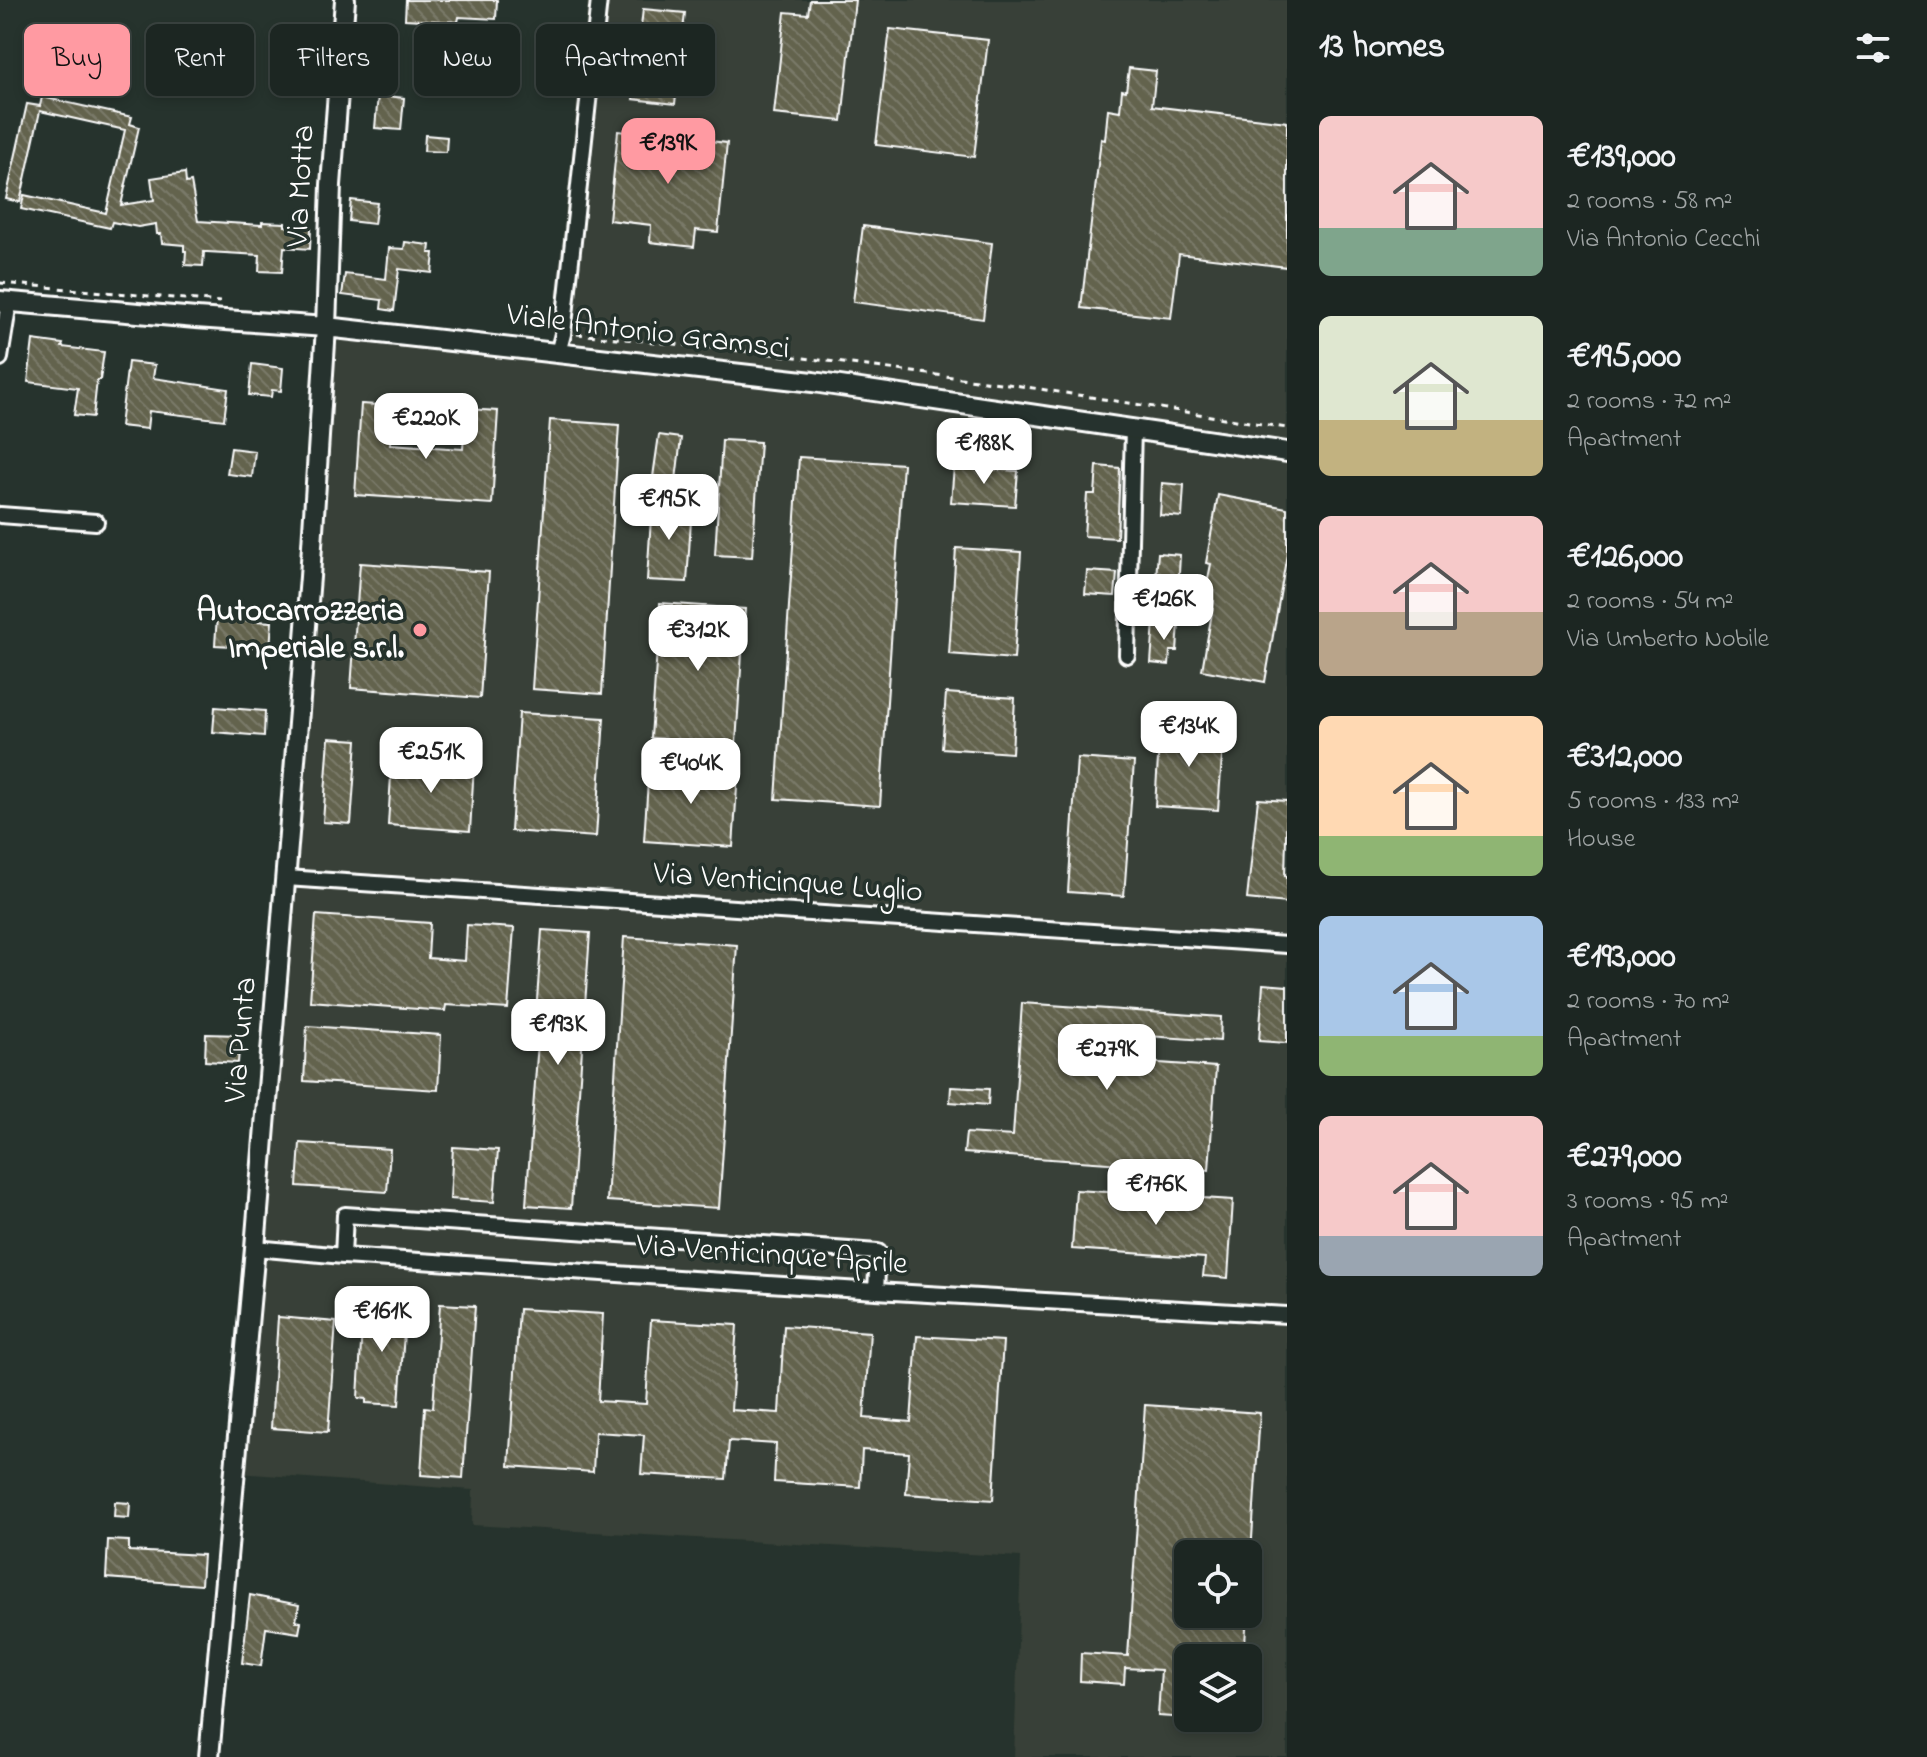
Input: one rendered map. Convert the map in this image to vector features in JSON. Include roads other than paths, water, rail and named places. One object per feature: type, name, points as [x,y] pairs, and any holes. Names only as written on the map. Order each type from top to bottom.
[{"type":"street","name":"Via Motta","points":[[326,327],[331,185],[345,0]]},
{"type":"street","points":[[558,353],[563,334],[599,0]]},
{"type":"street","name":"Viale Antonio Gramsci","points":[[5,301],[326,327],[813,382],[1287,452]]},
{"type":"street","points":[[0,358],[5,301]]},
{"type":"street","name":"Via Punta","points":[[209,1757],[286,878],[326,327]]},
{"type":"street","points":[[1127,655],[1133,429]]},
{"type":"street","points":[[0,515],[96,522]]},
{"type":"street","name":"Via Venticinque Luglio","points":[[286,878],[1287,945]]},
{"type":"street","points":[[343,1256],[345,1215],[361,1216],[878,1252],[876,1291]]},
{"type":"street","name":"Via Venticinque Aprile","points":[[255,1248],[876,1291],[1287,1315]]},
{"type":"place","name":"Autocarrozzeria Imperiale s.r.l.","points":[[420,630]]}]
